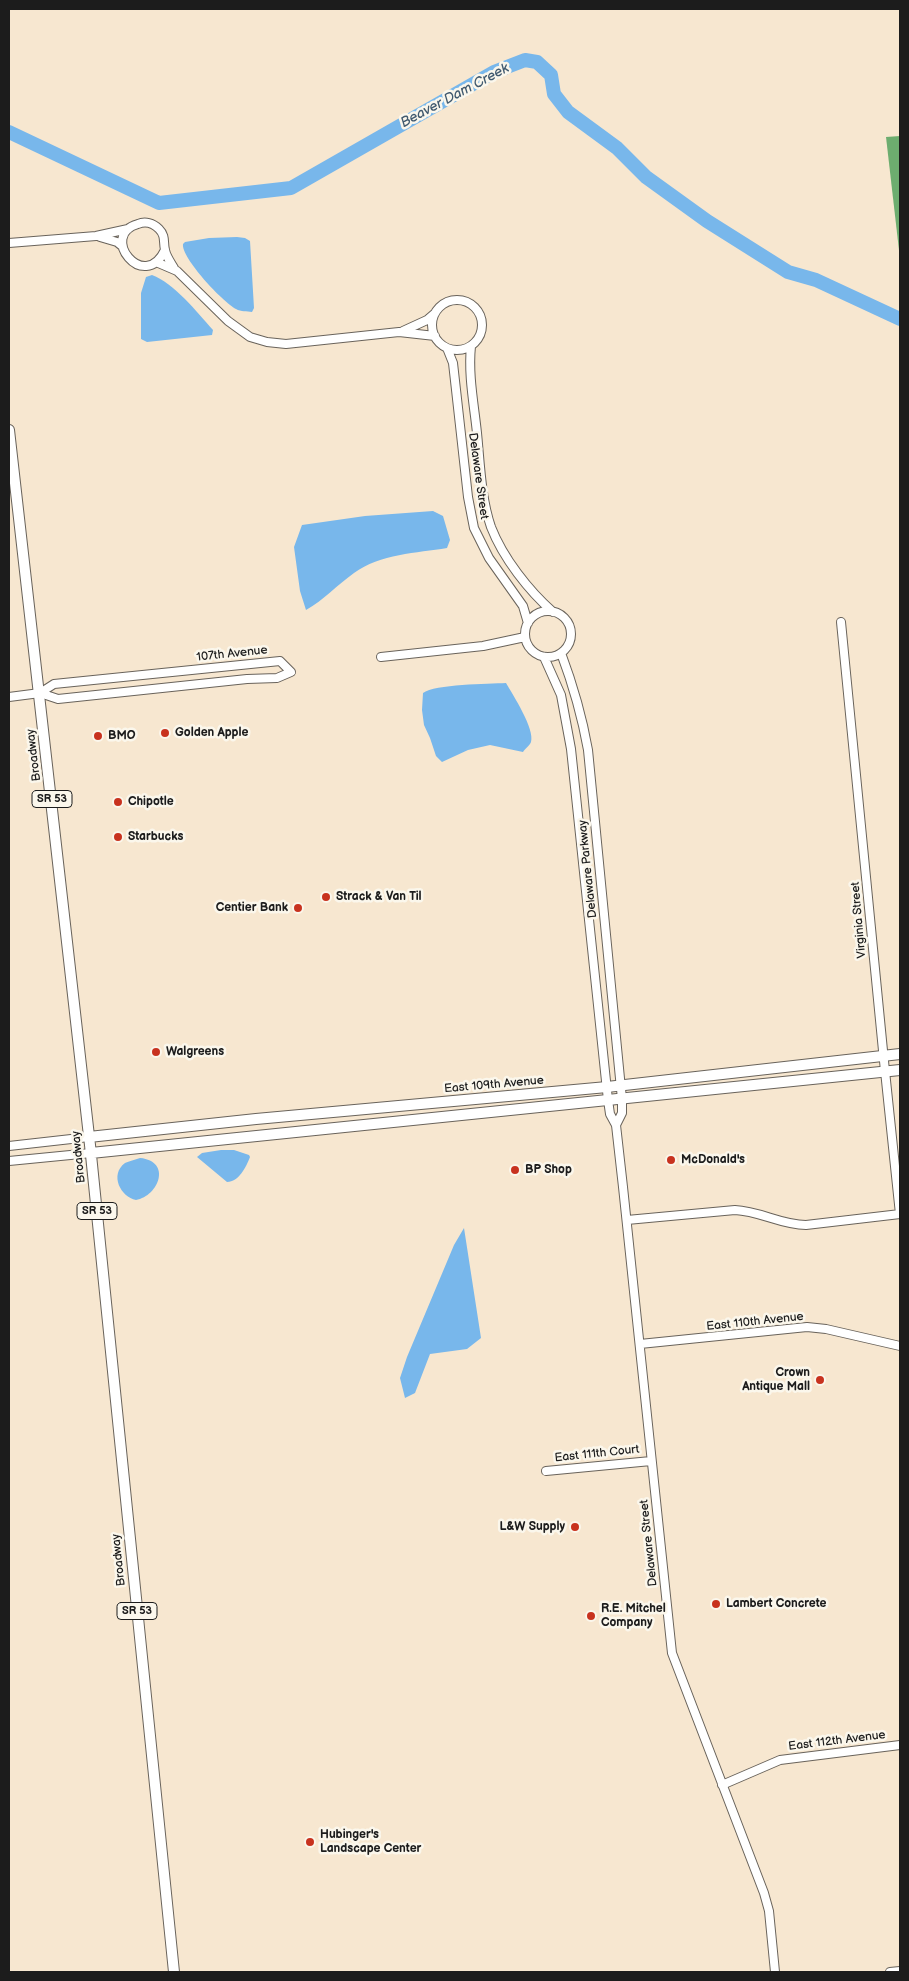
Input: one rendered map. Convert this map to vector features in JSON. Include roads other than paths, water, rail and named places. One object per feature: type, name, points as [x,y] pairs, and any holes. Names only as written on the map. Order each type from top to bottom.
[{"type":"main road","name":"Broadway","points":[[9,430],[18,524],[40,693],[91,1153],[174,1972]]},
{"type":"main road","name":"East 109th Avenue","points":[[89,1137],[262,1118],[621,1086],[900,1054]]},
{"type":"main road","name":"East 109th Avenue","points":[[91,1153],[258,1134],[900,1070]]},
{"type":"street","points":[[9,243],[96,236],[128,229],[141,223],[154,225],[164,236],[165,250],[177,271],[228,321],[250,337],[267,342],[286,344],[398,332],[434,336],[447,348],[455,350],[471,346],[477,340],[481,332],[480,316],[470,304],[454,300],[440,307],[435,313],[432,320],[434,336]]},
{"type":"street","points":[[128,229],[124,235],[122,246],[125,255],[136,264],[143,266],[156,262],[177,271]]},
{"type":"street","points":[[96,236],[108,238],[122,246]]},
{"type":"street","points":[[156,262],[165,250]]},
{"type":"street","points":[[398,332],[415,326],[435,313]]},
{"type":"street","name":"Delaware Street","points":[[471,346],[470,372],[483,488],[491,526],[522,580],[538,599],[554,612]]},
{"type":"street","name":"Delaware Street","points":[[447,348],[453,363],[468,497],[474,528],[489,558],[523,606],[528,623]]},
{"type":"street","points":[[554,612],[566,620],[571,634],[566,648],[561,653],[544,657],[531,650],[525,637],[528,623],[539,613],[554,612]]},
{"type":"street","name":"Virginia Street","points":[[841,622],[884,1071],[900,1214]]},
{"type":"street","points":[[381,657],[483,646],[525,637]]},
{"type":"street","name":"Delaware Parkway","points":[[561,653],[575,690],[588,750],[621,1086]]},
{"type":"street","name":"Delaware Parkway","points":[[544,657],[561,696],[568,725],[607,1087]]},
{"type":"street","name":"107th Avenue","points":[[9,697],[40,693],[54,684],[280,661],[291,672],[277,678],[247,679],[58,699],[40,693]]},
{"type":"street","name":"Delaware Street","points":[[616,1125],[622,1113],[621,1086]]},
{"type":"street","name":"Delaware Street","points":[[607,1087],[610,1114],[616,1125],[627,1220],[672,1652],[769,1911],[775,1972]]},
{"type":"street","points":[[9,1146],[89,1137]]},
{"type":"street","points":[[9,1161],[91,1153]]},
{"type":"street","points":[[627,1220],[735,1210],[752,1212],[791,1224],[806,1225],[900,1214]]},
{"type":"street","name":"East 110th Avenue","points":[[640,1344],[807,1327],[826,1329],[900,1346]]},
{"type":"street","name":"East 111th Court","points":[[546,1471],[651,1460]]},
{"type":"street","name":"East 112th Avenue","points":[[722,1785],[780,1760],[900,1745]]},
{"type":"street","points":[[890,1972],[900,1971]]},
{"type":"water","points":[[237,237],[250,241],[254,308],[252,312],[238,310],[222,298],[195,269],[184,251],[183,244],[185,242],[209,238]]},
{"type":"water","points":[[152,275],[169,284],[185,299],[213,330],[212,335],[147,342],[141,339],[141,293],[146,277]]},
{"type":"water","points":[[433,511],[443,516],[450,540],[447,548],[399,555],[375,562],[354,573],[319,602],[306,610],[300,591],[294,547],[302,525],[365,516]]},
{"type":"water","points":[[506,683],[527,721],[531,736],[530,744],[523,752],[490,745],[468,750],[442,762],[436,756],[424,725],[422,710],[423,693],[450,686]]},
{"type":"water","points":[[234,1150],[250,1157],[242,1173],[235,1180],[227,1182],[197,1157],[202,1153]]},
{"type":"water","points":[[140,1158],[156,1165],[159,1179],[151,1192],[136,1200],[126,1195],[117,1179],[120,1168],[125,1163]]},
{"type":"water","points":[[464,1228],[481,1338],[467,1349],[430,1354],[415,1393],[405,1398],[400,1378],[407,1357],[454,1245]]},
{"type":"waterway","name":"Beaver Dam Creek","points":[[9,132],[159,203],[291,188],[494,72],[525,60],[537,62],[551,75],[554,94],[568,112],[617,148],[646,177],[707,221],[788,272],[816,280],[900,319]]},
{"type":"place","name":"Golden Apple","points":[[165,733]]},
{"type":"place","name":"BMO","points":[[98,736]]},
{"type":"place","name":"Chipotle","points":[[118,802]]},
{"type":"place","name":"Starbucks","points":[[118,837]]},
{"type":"place","name":"Strack & Van Til","points":[[326,897]]},
{"type":"place","name":"Centier Bank","points":[[298,908]]},
{"type":"place","name":"Walgreens","points":[[156,1052]]},
{"type":"place","name":"McDonald's","points":[[671,1160]]},
{"type":"place","name":"BP Shop","points":[[515,1170]]},
{"type":"place","name":"Crown Antique Mall","points":[[820,1380]]},
{"type":"place","name":"L&W Supply","points":[[575,1527]]},
{"type":"place","name":"Lambert Concrete","points":[[716,1604]]},
{"type":"place","name":"R.E. Mitchel Company","points":[[591,1616]]},
{"type":"place","name":"Hubinger's Landscape Center","points":[[310,1842]]}]
